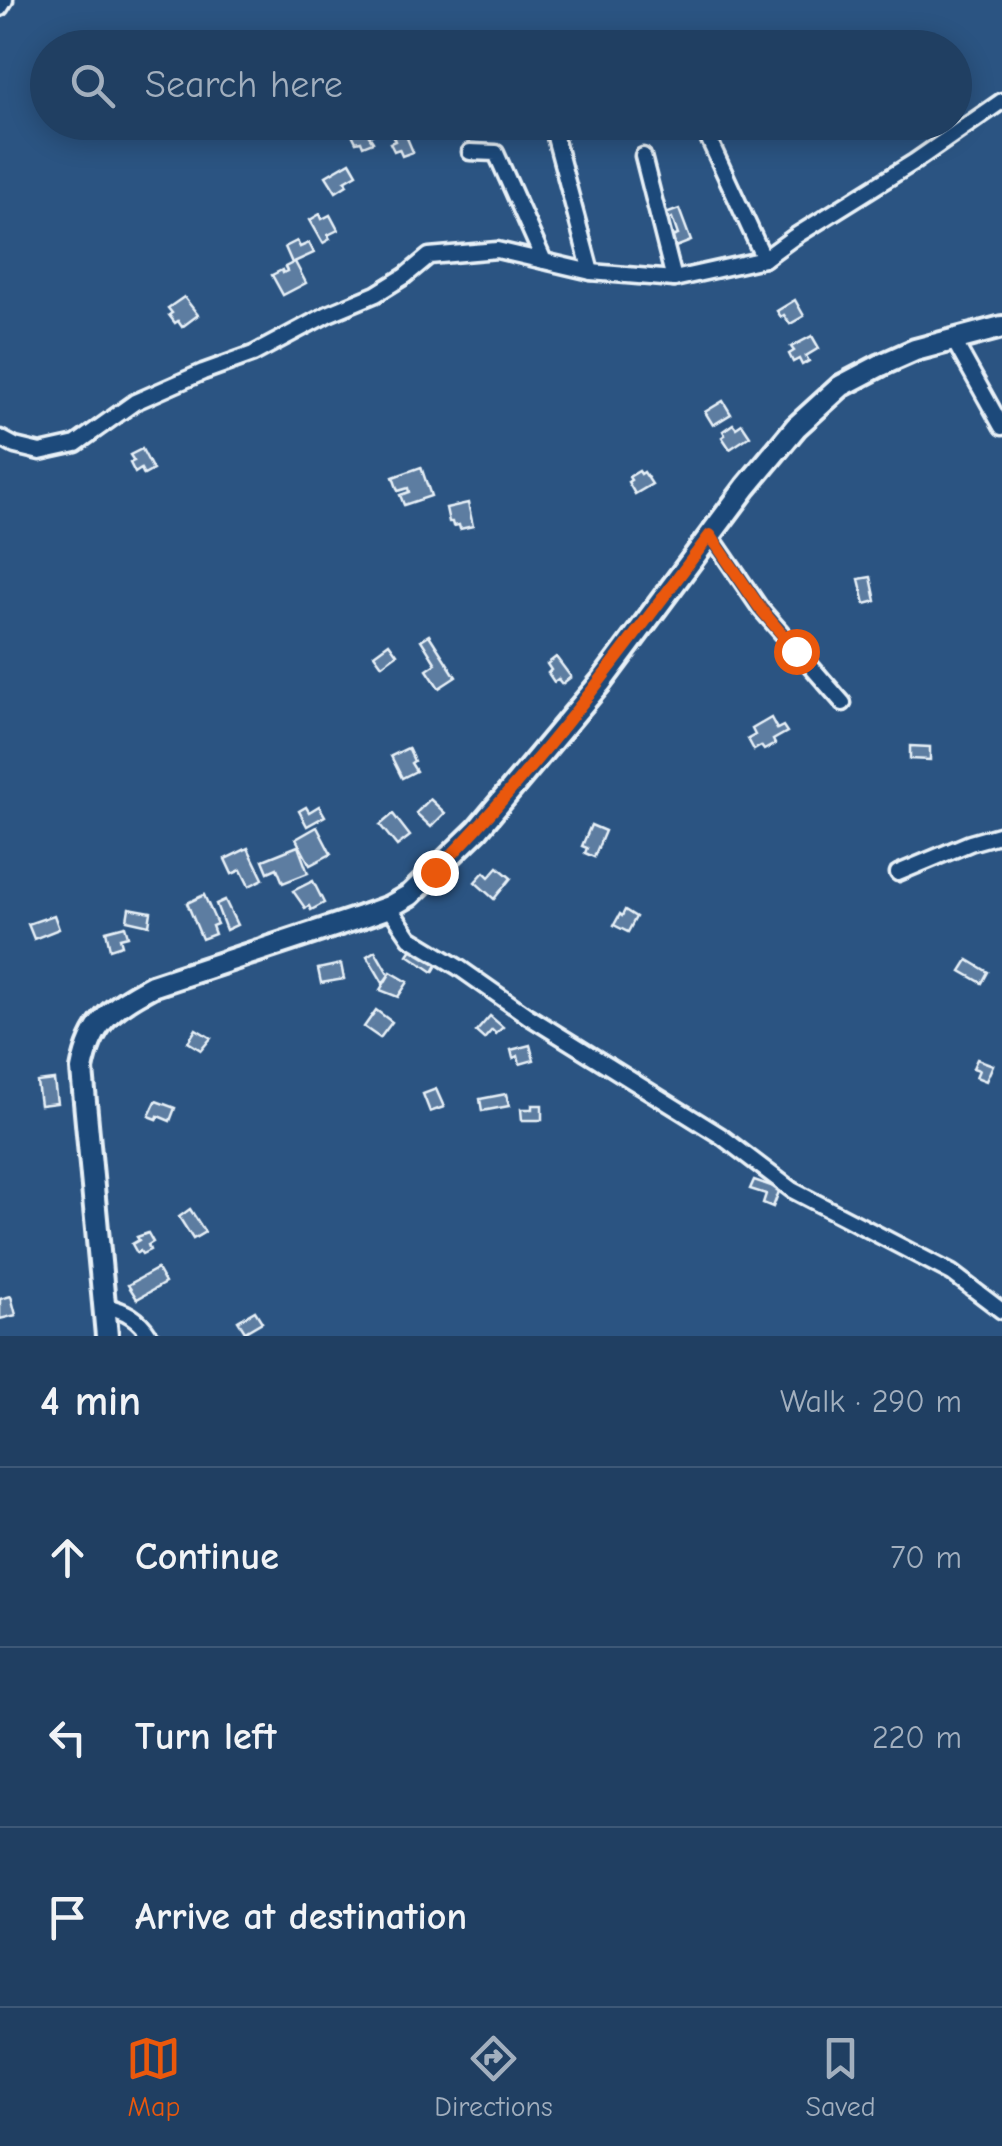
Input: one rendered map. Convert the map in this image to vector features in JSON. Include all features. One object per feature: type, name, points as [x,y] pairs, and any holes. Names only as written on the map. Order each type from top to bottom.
[{"type":"street","points":[[0,8],[5,0]]},
{"type":"street","points":[[972,122],[1002,101]]},
{"type":"street","points":[[556,140],[591,272]]},
{"type":"street","points":[[709,140],[764,259]]},
{"type":"street","points":[[0,438],[40,452],[76,444],[135,402],[254,354],[328,314],[376,294],[429,256],[497,250],[591,272],[674,279],[764,259],[946,140]]},
{"type":"street","points":[[470,152],[496,153],[544,261]]},
{"type":"street","points":[[643,156],[674,279]]},
{"type":"street","points":[[107,1336],[82,1070],[92,1033],[102,1019],[152,986],[390,907],[410,895],[478,829],[601,682],[746,487],[796,427],[841,386],[916,350],[1002,326]]},
{"type":"street","points":[[953,339],[1002,427]]},
{"type":"street","points":[[710,535],[760,608],[843,703]]},
{"type":"street","points":[[898,873],[1002,834]]},
{"type":"street","points":[[390,907],[410,938],[720,1136],[792,1190],[952,1273],[1002,1310]]},
{"type":"street","points":[[105,1306],[132,1315],[150,1336]]},
{"type":"building","points":[[408,140],[413,152],[402,156],[390,143]]},
{"type":"building","points":[[350,162],[357,174],[336,192],[326,176]]},
{"type":"building","points":[[679,209],[691,241],[676,247],[672,237],[678,235],[672,218],[666,221],[663,215]]},
{"type":"building","points":[[320,214],[322,219],[330,215],[338,230],[323,243],[310,220]]},
{"type":"building","points":[[297,241],[300,247],[309,243],[314,253],[292,263],[285,247]]},
{"type":"building","points":[[295,262],[306,283],[283,295],[272,275],[287,271],[285,267]]},
{"type":"building","points":[[184,297],[198,315],[182,327],[169,315],[172,313],[168,308]]},
{"type":"building","points":[[795,300],[804,316],[790,324],[777,311]]},
{"type":"building","points":[[812,336],[819,348],[806,356],[809,361],[802,365],[799,359],[793,362],[791,347]]},
{"type":"building","points":[[723,401],[731,414],[713,425],[705,412]]},
{"type":"building","points":[[733,424],[736,428],[742,424],[750,436],[730,449],[722,437],[723,431]]},
{"type":"building","points":[[142,449],[153,470],[144,475],[141,469],[135,473],[130,463],[134,461],[130,455]]},
{"type":"building","points":[[421,467],[431,496],[404,505],[400,495],[409,492],[408,488],[398,491],[393,477]]},
{"type":"building","points":[[639,471],[652,484],[635,494],[628,482]]},
{"type":"building","points":[[468,503],[473,526],[453,526],[446,508]]},
{"type":"building","points":[[871,577],[876,601],[865,604],[859,579]]},
{"type":"building","points":[[429,635],[456,677],[439,688],[427,670],[436,664],[421,640]]},
{"type":"building","points":[[389,643],[397,654],[382,665],[374,654]]},
{"type":"building","points":[[556,657],[571,677],[562,684],[558,679],[554,682],[548,673],[551,670],[547,664]]},
{"type":"building","points":[[771,718],[777,729],[783,726],[787,732],[764,750],[761,746],[754,750],[748,739],[755,735],[752,729]]},
{"type":"building","points":[[910,746],[930,747],[930,760],[910,759]]},
{"type":"building","points":[[408,748],[416,771],[402,778],[391,756]]},
{"type":"building","points":[[430,799],[445,813],[431,827],[416,813]]},
{"type":"building","points":[[319,806],[325,816],[307,826],[299,811],[306,807],[309,812]]},
{"type":"building","points":[[393,814],[410,836],[397,846],[380,825]]},
{"type":"building","points":[[591,825],[605,831],[594,857],[585,853],[587,848],[582,846]]},
{"type":"building","points":[[317,827],[331,854],[310,865],[296,839]]},
{"type":"building","points":[[298,846],[308,873],[283,883],[277,868],[268,872],[263,860]]},
{"type":"building","points":[[248,848],[263,879],[249,886],[241,870],[232,874],[225,859]]},
{"type":"building","points":[[498,867],[511,878],[494,899],[475,882],[484,872],[489,877]]},
{"type":"building","points":[[313,881],[324,903],[311,910],[293,891]]},
{"type":"building","points":[[204,895],[217,924],[212,926],[215,934],[202,939],[187,903]]},
{"type":"building","points":[[225,900],[237,925],[226,930],[216,904]]},
{"type":"building","points":[[129,908],[151,912],[149,925],[127,920]]},
{"type":"building","points":[[625,910],[636,917],[628,932],[614,925]]},
{"type":"building","points":[[54,915],[59,929],[34,939],[28,924]]},
{"type":"building","points":[[125,926],[128,936],[120,938],[122,945],[110,949],[106,931]]},
{"type":"building","points":[[414,946],[438,963],[433,972],[408,955]]},
{"type":"building","points":[[375,951],[389,975],[383,983],[367,956]]},
{"type":"building","points":[[968,960],[988,972],[982,983],[961,971]]},
{"type":"building","points":[[341,964],[344,979],[321,983],[318,969]]},
{"type":"building","points":[[391,972],[408,982],[398,997],[380,990]]},
{"type":"building","points":[[376,1010],[392,1022],[380,1038],[364,1027]]},
{"type":"building","points":[[490,1016],[503,1027],[496,1034],[492,1030],[484,1039],[476,1032]]},
{"type":"building","points":[[196,1029],[211,1038],[201,1050],[188,1042]]},
{"type":"building","points":[[530,1045],[534,1060],[520,1064],[511,1050]]},
{"type":"building","points":[[977,1059],[993,1065],[986,1081],[976,1077],[979,1070],[973,1068]]},
{"type":"building","points":[[54,1080],[57,1103],[40,1105],[37,1082]]},
{"type":"building","points":[[436,1089],[444,1107],[430,1112],[423,1094]]},
{"type":"building","points":[[506,1094],[509,1106],[482,1111],[480,1099]]},
{"type":"building","points":[[156,1101],[175,1108],[170,1121],[149,1116]]},
{"type":"building","points":[[532,1105],[542,1105],[542,1120],[522,1120],[521,1109],[532,1109]]},
{"type":"building","points":[[754,1180],[780,1189],[773,1207],[763,1203],[766,1194],[750,1189]]},
{"type":"building","points":[[190,1209],[205,1232],[193,1239],[179,1217]]},
{"type":"building","points":[[148,1233],[153,1242],[148,1245],[150,1250],[137,1253],[132,1244]]},
{"type":"building","points":[[157,1269],[165,1283],[137,1299],[128,1285]]},
{"type":"building","points":[[11,1296],[16,1315],[0,1319],[0,1299]]},
{"type":"building","points":[[255,1311],[262,1322],[245,1332],[238,1321]]},
{"type":"route","points":[[435,872],[478,829],[601,682],[710,535],[760,608],[796,651]]}]
